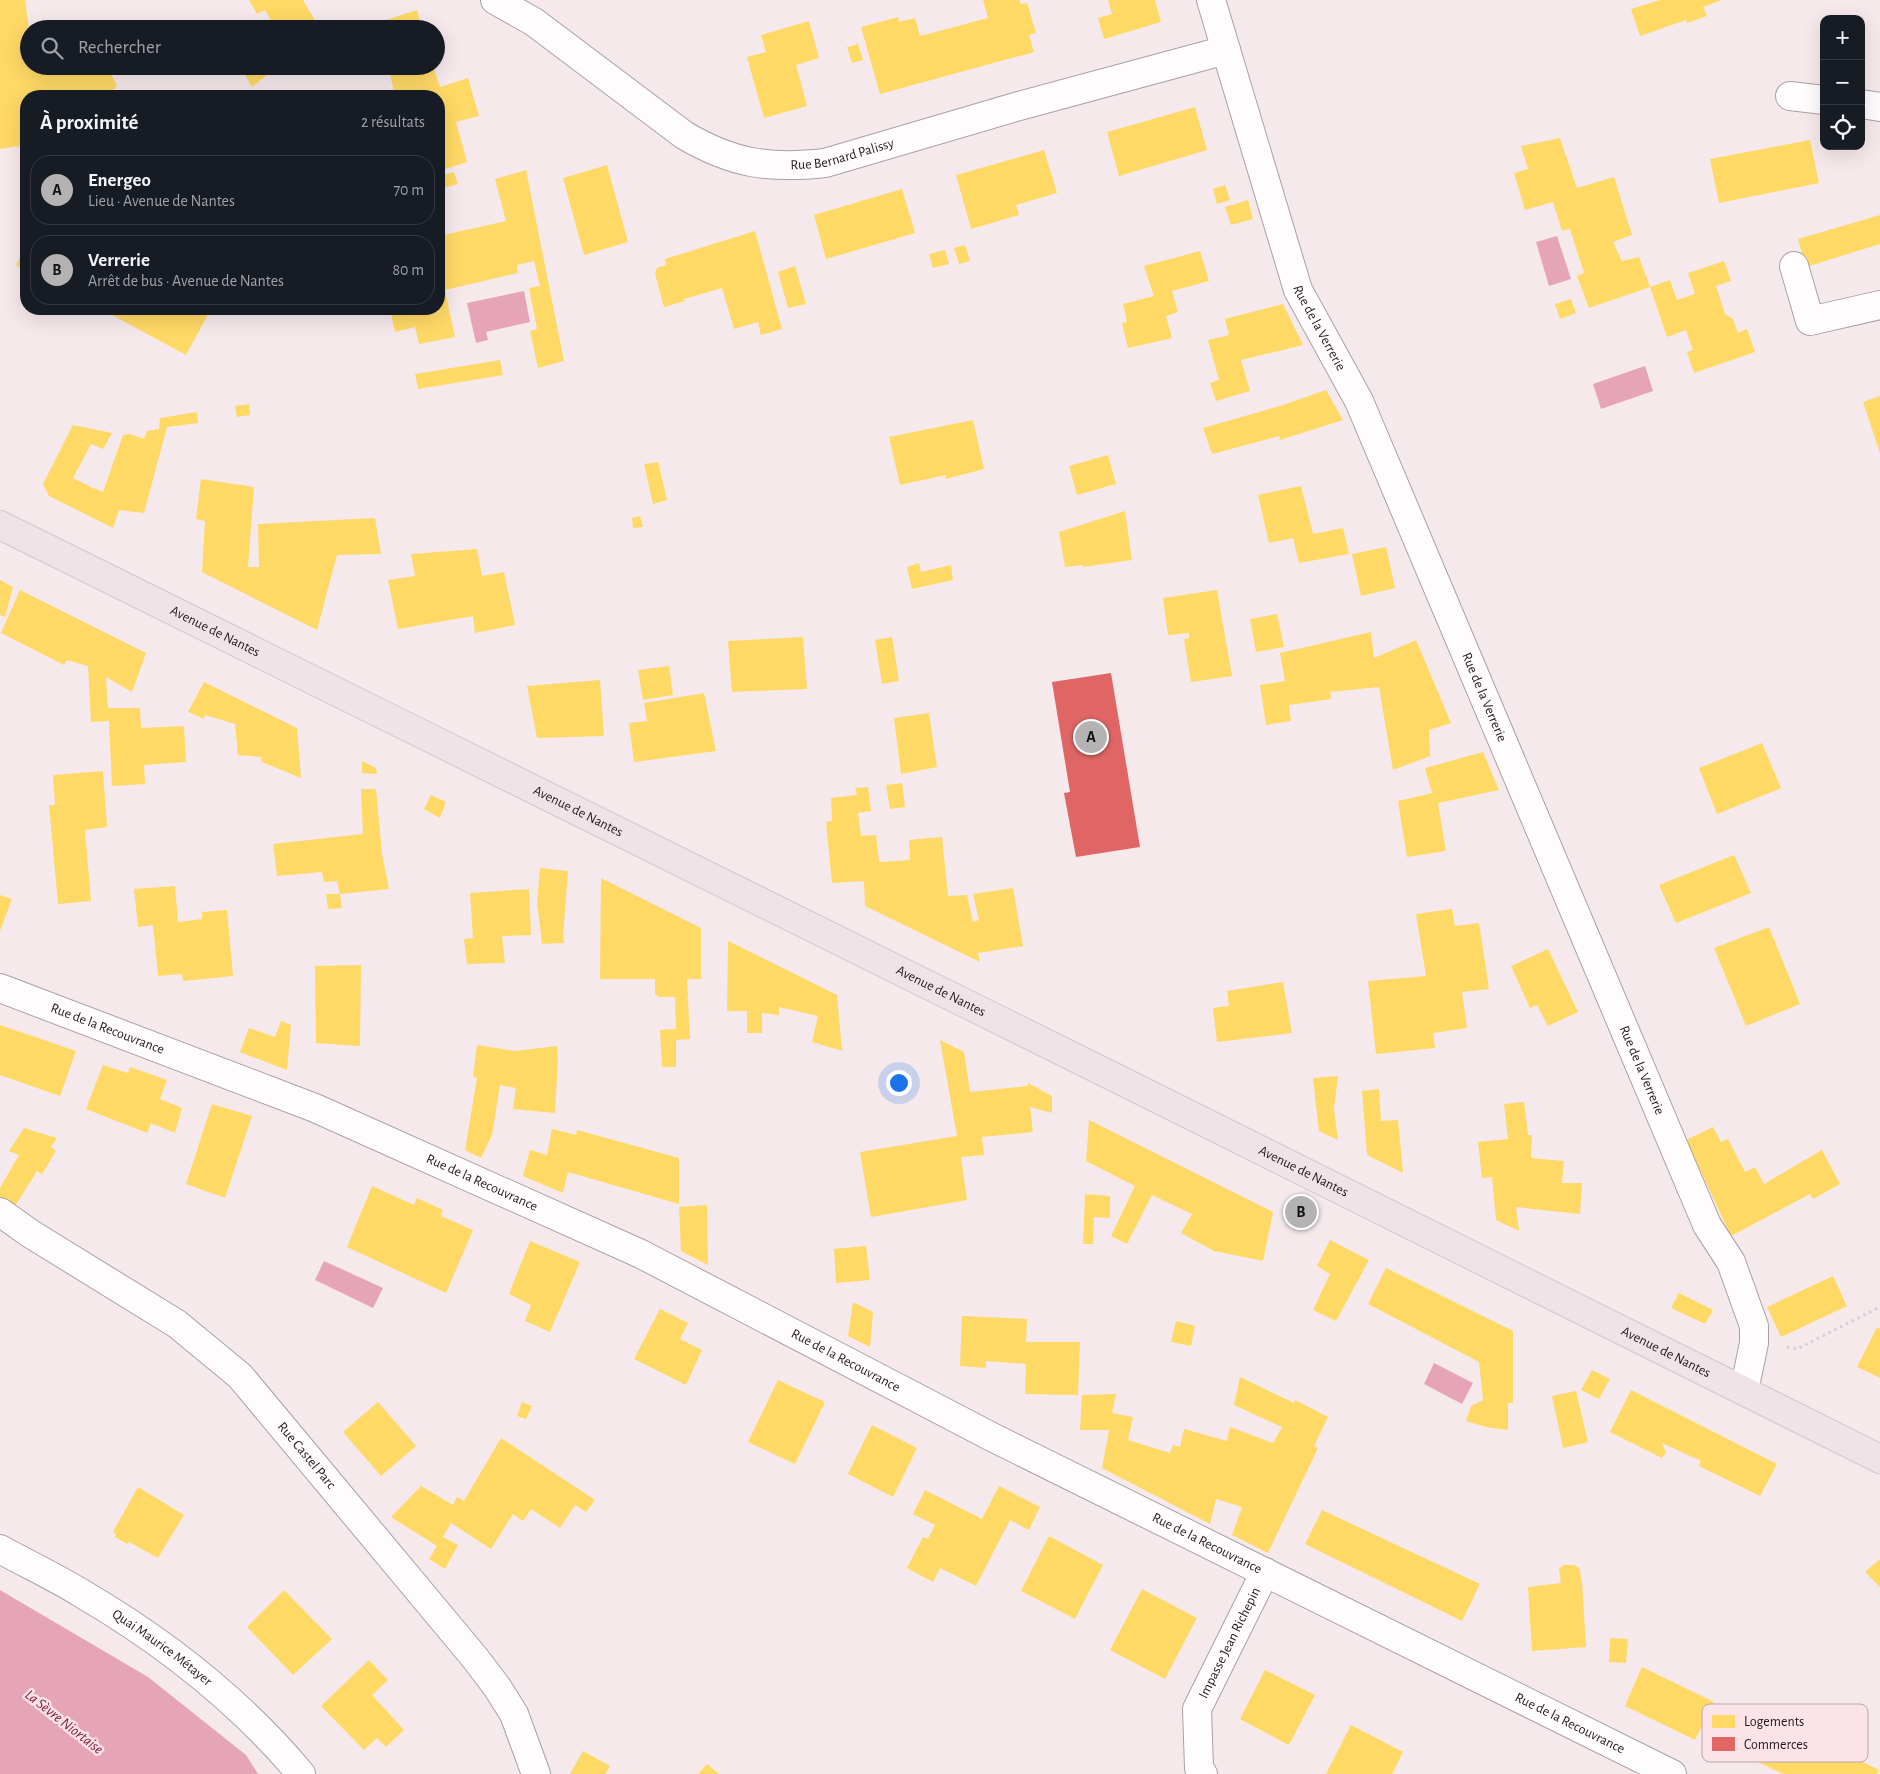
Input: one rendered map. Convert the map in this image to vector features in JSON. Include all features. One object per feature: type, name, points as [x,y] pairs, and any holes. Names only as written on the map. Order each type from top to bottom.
[{"type":"main road","name":"Avenue de Nantes","points":[[0,525],[1880,1459]]},
{"type":"street","name":"Rue Bernard Palissy","points":[[495,0],[534,22],[684,135],[707,149],[749,162],[771,166],[825,163],[1019,106],[1226,50]]},
{"type":"street","name":"Rue de la Verrerie","points":[[1211,0],[1298,290],[1359,401],[1707,1225],[1731,1262],[1754,1326],[1754,1343],[1744,1391]]},
{"type":"street","points":[[1790,96],[1820,100]]},
{"type":"street","points":[[1865,105],[1880,107]]},
{"type":"street","points":[[1794,266],[1810,320],[1880,305]]},
{"type":"street","name":"Rue de la Recouvrance","points":[[0,988],[315,1108],[641,1254],[992,1437],[1672,1774]]},
{"type":"street","name":"Rue Castel Parc","points":[[0,1212],[31,1234],[177,1324],[240,1376],[492,1680],[514,1714],[536,1774]]},
{"type":"street","name":"Quai Maurice Métayer","points":[[0,1549],[81,1593],[158,1643],[218,1688],[263,1732],[301,1774]]},
{"type":"street","name":"Impasse Jean Richepin","points":[[1203,1774],[1199,1768],[1197,1709],[1265,1572]]},
{"type":"path","points":[[1754,1343],[1797,1349],[1880,1307]]},
{"type":"water","points":[[1557,236],[1571,279],[1549,286],[1536,242]]},
{"type":"water","points":[[524,291],[530,322],[486,332],[488,340],[476,343],[467,303]]},
{"type":"water","points":[[1645,366],[1653,391],[1601,409],[1593,384]]},
{"type":"water","points":[[324,1261],[383,1288],[373,1308],[315,1280]]},
{"type":"water","points":[[1434,1363],[1473,1383],[1462,1404],[1424,1384]]},
{"type":"water","name":"La Sèvre Niortaise","points":[[0,1590],[148,1677],[246,1755],[258,1774],[0,1774]]},
{"type":"building: Logements","points":[[0,0],[25,0],[28,20],[20,20],[20,75],[112,75],[117,86],[113,90],[20,90],[20,146],[0,149]]},
{"type":"building: Logements","points":[[249,0],[303,0],[315,20],[271,20],[265,10],[257,14]]},
{"type":"building: Logements","points":[[983,0],[1019,0],[1021,4],[1027,3],[1036,33],[1029,35],[1034,52],[880,94],[861,27],[898,17],[899,22],[915,18],[920,36],[988,18]]},
{"type":"building: Logements","points":[[1108,0],[1155,0],[1161,22],[1104,39],[1098,18],[1112,14]]},
{"type":"building: Logements","points":[[1660,0],[1722,0],[1703,7],[1707,16],[1687,23],[1686,20],[1640,36],[1631,9]]},
{"type":"building: Logements","points":[[417,10],[420,20],[386,20]]},
{"type":"building: Logements","points":[[809,21],[819,58],[796,65],[807,106],[764,118],[747,57],[766,52],[761,35]]},
{"type":"building: Logements","points":[[858,44],[863,60],[852,63],[847,47]]},
{"type":"building: Logements","points":[[245,75],[267,75],[252,87]]},
{"type":"building: Logements","points":[[390,75],[436,75],[440,87],[468,78],[479,116],[456,122],[467,162],[445,169],[445,90],[394,90]]},
{"type":"building: Logements","points":[[1195,107],[1207,150],[1119,176],[1107,132]]},
{"type":"building: Logements","points":[[1560,138],[1577,188],[1614,177],[1632,235],[1613,242],[1622,261],[1639,257],[1650,287],[1589,308],[1577,276],[1584,273],[1570,229],[1562,231],[1553,202],[1525,210],[1514,173],[1528,169],[1521,146]]},
{"type":"building: Logements","points":[[1810,140],[1819,183],[1719,203],[1710,159]]},
{"type":"building: Logements","points":[[1044,150],[1057,193],[1016,205],[1019,215],[971,229],[956,175]]},
{"type":"building: Logements","points":[[607,165],[628,242],[584,255],[563,178]]},
{"type":"building: Logements","points":[[526,170],[564,361],[538,368],[530,331],[537,329],[529,288],[540,286],[534,261],[517,265],[518,273],[445,290],[445,235],[506,221],[495,179]]},
{"type":"building: Logements","points":[[454,172],[458,184],[445,187],[445,174]]},
{"type":"building: Logements","points":[[1225,185],[1230,200],[1217,204],[1213,189]]},
{"type":"building: Logements","points":[[902,189],[915,233],[826,259],[814,215]]},
{"type":"building: Logements","points":[[1248,200],[1253,219],[1231,225],[1225,207]]},
{"type":"building: Logements","points":[[1880,215],[1880,244],[1806,267],[1798,239]]},
{"type":"building: Logements","points":[[755,231],[782,329],[761,335],[758,322],[734,329],[722,288],[664,307],[655,274],[657,268],[666,265],[665,259]]},
{"type":"building: Logements","points":[[965,245],[970,261],[959,264],[954,248]]},
{"type":"building: Logements","points":[[945,250],[949,264],[933,268],[929,254]]},
{"type":"building: Logements","points":[[1200,251],[1209,281],[1172,291],[1178,312],[1166,316],[1172,338],[1128,348],[1122,323],[1127,322],[1123,304],[1154,296],[1144,266]]},
{"type":"building: Logements","points":[[20,257],[20,267],[16,265]]},
{"type":"building: Logements","points":[[1724,261],[1731,281],[1716,286],[1725,314],[1733,319],[1738,333],[1747,329],[1755,352],[1694,373],[1687,352],[1693,350],[1686,330],[1667,337],[1650,287],[1670,280],[1677,300],[1695,294],[1688,273]]},
{"type":"building: Logements","points":[[795,266],[806,304],[788,308],[778,272]]},
{"type":"building: Logements","points":[[445,290],[455,337],[419,344],[415,327],[395,332],[391,315],[445,315]]},
{"type":"building: Logements","points":[[1571,299],[1576,313],[1560,319],[1555,304]]},
{"type":"building: Logements","points":[[1283,304],[1303,345],[1241,360],[1250,391],[1216,401],[1210,383],[1219,380],[1208,340],[1229,335],[1225,319]]},
{"type":"building: Logements","points":[[112,315],[208,315],[186,355]]},
{"type":"building: Logements","points":[[500,360],[503,375],[418,389],[415,374]]},
{"type":"building: Logements","points":[[1326,390],[1343,420],[1280,440],[1279,436],[1212,454],[1203,428],[1283,405]]},
{"type":"building: Logements","points":[[1880,396],[1880,453],[1863,402]]},
{"type":"building: Logements","points":[[249,404],[250,415],[237,417],[235,406]]},
{"type":"building: Logements","points":[[197,412],[198,423],[167,427],[144,513],[119,510],[113,528],[49,496],[43,484],[73,425],[112,433],[103,449],[91,444],[73,478],[103,492],[123,435],[130,434],[144,439],[147,431],[159,429],[160,418]]},
{"type":"building: Logements","points":[[973,420],[984,469],[946,479],[946,475],[900,485],[889,437]]},
{"type":"building: Logements","points":[[1108,455],[1116,484],[1077,495],[1069,466]]},
{"type":"building: Logements","points":[[658,462],[667,500],[653,504],[644,464]]},
{"type":"building: Logements","points":[[201,479],[254,487],[248,567],[259,567],[258,524],[375,518],[381,554],[337,555],[317,630],[202,572],[205,521],[196,519]]},
{"type":"building: Logements","points":[[1301,486],[1313,534],[1343,528],[1349,554],[1299,563],[1293,538],[1269,543],[1258,495]]},
{"type":"building: Logements","points":[[1125,511],[1132,560],[1083,567],[1082,565],[1065,567],[1059,532]]},
{"type":"building: Logements","points":[[640,516],[643,527],[633,528],[632,518]]},
{"type":"building: Logements","points":[[1386,547],[1395,588],[1361,596],[1352,554]]},
{"type":"building: Logements","points":[[477,549],[482,576],[504,572],[515,625],[475,633],[473,616],[398,629],[388,580],[415,576],[411,554]]},
{"type":"building: Logements","points":[[919,563],[921,572],[951,565],[953,580],[912,589],[907,567]]},
{"type":"building: Logements","points":[[0,580],[13,587],[5,617],[0,615]]},
{"type":"building: Logements","points":[[20,590],[146,653],[132,692],[106,677],[108,708],[140,708],[141,728],[184,726],[186,762],[144,765],[145,784],[112,786],[109,721],[91,722],[88,666],[67,660],[64,665],[1,633]]},
{"type":"building: Logements","points":[[1217,590],[1232,676],[1191,682],[1184,639],[1189,638],[1189,633],[1168,635],[1163,598]]},
{"type":"building: Logements","points":[[1277,614],[1284,647],[1256,652],[1250,619]]},
{"type":"building: Logements","points":[[1371,632],[1374,658],[1416,640],[1451,723],[1429,730],[1430,756],[1393,770],[1379,687],[1330,692],[1331,699],[1289,705],[1291,721],[1266,725],[1260,685],[1285,681],[1280,653]]},
{"type":"building: Logements","points":[[803,637],[807,689],[732,692],[728,641]]},
{"type":"building: Logements","points":[[892,637],[899,681],[882,684],[875,640]]},
{"type":"building: Logements","points":[[669,666],[673,695],[643,700],[638,670]]},
{"type":"building: Logements","points":[[600,680],[604,736],[537,738],[527,686]]},
{"type":"building: Logements","points":[[204,682],[297,728],[301,778],[262,762],[261,757],[238,755],[235,724],[205,715],[204,719],[188,712]]},
{"type":"building: Logements","points":[[704,693],[716,751],[634,762],[629,723],[647,721],[644,703]]},
{"type":"building: Logements","points":[[929,713],[937,767],[901,774],[894,718]]},
{"type":"building: Logements","points":[[1762,743],[1781,788],[1717,814],[1699,768]]},
{"type":"building: Logements","points":[[1483,752],[1499,790],[1438,803],[1446,851],[1407,857],[1398,801],[1432,793],[1425,768]]},
{"type":"building: Logements","points":[[362,761],[376,768],[377,774],[362,773]]},
{"type":"building: Logements","points":[[103,771],[107,827],[85,830],[91,901],[58,904],[49,805],[55,805],[53,775]]},
{"type":"building: Logements","points":[[902,783],[905,807],[890,809],[886,785]]},
{"type":"building: Logements","points":[[868,787],[871,811],[858,813],[861,836],[876,835],[879,862],[910,860],[909,840],[942,837],[948,896],[967,895],[973,922],[979,920],[973,894],[1013,888],[1023,946],[978,953],[980,962],[865,906],[864,881],[832,883],[826,822],[832,821],[831,798],[857,795],[855,788]]},
{"type":"building: Logements","points":[[361,789],[376,789],[382,854],[389,889],[340,894],[337,881],[324,882],[322,872],[277,876],[273,844],[363,834]]},
{"type":"building: Logements","points":[[431,795],[446,802],[440,818],[424,809]]},
{"type":"building: Logements","points":[[1734,855],[1751,893],[1676,923],[1659,885]]},
{"type":"building: Logements","points":[[540,868],[568,871],[564,943],[542,944],[537,902]]},
{"type":"building: Logements","points":[[601,878],[701,928],[701,979],[687,979],[690,1039],[676,1040],[676,1067],[662,1067],[660,1030],[676,1029],[675,997],[659,997],[655,994],[655,979],[600,979]]},
{"type":"building: Logements","points":[[175,886],[178,922],[202,919],[202,912],[227,910],[233,976],[183,981],[182,974],[158,976],[153,925],[138,927],[134,889]]},
{"type":"building: Logements","points":[[529,889],[531,935],[502,936],[505,963],[467,964],[464,939],[473,938],[470,893]]},
{"type":"building: Logements","points":[[326,894],[340,894],[342,908],[328,909]]},
{"type":"building: Logements","points":[[0,895],[12,899],[0,931]]},
{"type":"building: Logements","points":[[1452,909],[1455,926],[1479,923],[1489,989],[1462,992],[1467,1028],[1433,1033],[1435,1048],[1376,1054],[1368,981],[1426,976],[1416,914]]},
{"type":"building: Logements","points":[[1769,927],[1800,1004],[1746,1026],[1714,948]]},
{"type":"building: Logements","points":[[728,941],[837,995],[842,1051],[812,1042],[818,1016],[779,1007],[779,1015],[762,1013],[762,1033],[747,1033],[747,1011],[727,1011]]},
{"type":"building: Logements","points":[[1548,949],[1578,1012],[1548,1026],[1537,1005],[1530,1008],[1511,966]]},
{"type":"building: Logements","points":[[361,965],[360,1046],[316,1043],[315,966]]},
{"type":"building: Logements","points":[[1283,982],[1292,1033],[1217,1042],[1213,1008],[1229,1006],[1227,991]]},
{"type":"building: Logements","points":[[281,1021],[291,1025],[287,1070],[240,1052],[249,1028],[275,1037]]},
{"type":"building: Logements","points":[[0,1025],[76,1051],[60,1096],[0,1075]]},
{"type":"building: Logements","points":[[940,1040],[964,1052],[970,1092],[1028,1086],[1028,1083],[1052,1096],[1052,1113],[1030,1107],[1033,1132],[982,1137],[984,1155],[961,1157],[967,1200],[871,1217],[860,1152],[957,1136]]},
{"type":"building: Logements","points":[[477,1045],[514,1051],[557,1046],[558,1059],[555,1113],[513,1109],[516,1088],[500,1085],[492,1135],[481,1158],[465,1150],[477,1078],[473,1077]]},
{"type":"building: Logements","points":[[103,1065],[128,1073],[130,1067],[167,1080],[160,1099],[182,1108],[175,1133],[151,1123],[147,1133],[86,1109]]},
{"type":"building: Logements","points":[[1338,1076],[1334,1109],[1338,1140],[1319,1131],[1313,1078]]},
{"type":"building: Logements","points":[[1379,1089],[1381,1121],[1398,1120],[1403,1173],[1367,1155],[1362,1091]]},
{"type":"building: Logements","points":[[1524,1102],[1528,1135],[1532,1135],[1531,1158],[1564,1161],[1562,1183],[1582,1183],[1580,1214],[1516,1207],[1519,1231],[1496,1220],[1492,1177],[1482,1178],[1478,1142],[1508,1139],[1504,1104]]},
{"type":"building: Logements","points":[[212,1104],[252,1116],[225,1198],[186,1184]]},
{"type":"building: Logements","points":[[1089,1120],[1273,1212],[1263,1261],[1214,1251],[1181,1233],[1192,1214],[1152,1195],[1127,1244],[1111,1236],[1135,1186],[1086,1161]]},
{"type":"building: Logements","points":[[1713,1127],[1721,1142],[1728,1139],[1745,1172],[1755,1167],[1764,1184],[1822,1150],[1840,1184],[1813,1199],[1810,1194],[1731,1236],[1686,1140]]},
{"type":"building: Logements","points":[[24,1128],[57,1138],[51,1147],[56,1151],[42,1174],[37,1171],[12,1211],[0,1203],[0,1188],[19,1155],[9,1151]]},
{"type":"building: Logements","points":[[552,1129],[576,1135],[577,1130],[679,1158],[679,1204],[568,1172],[563,1193],[523,1176],[530,1150],[547,1155]]},
{"type":"building: Logements","points":[[372,1186],[414,1205],[417,1198],[443,1210],[441,1216],[473,1230],[446,1293],[347,1247]]},
{"type":"building: Logements","points":[[1085,1194],[1110,1196],[1110,1218],[1094,1217],[1093,1244],[1083,1244]]},
{"type":"building: Logements","points":[[707,1205],[708,1265],[681,1251],[679,1207]]},
{"type":"building: Logements","points":[[1330,1240],[1369,1260],[1336,1321],[1313,1310],[1330,1274],[1317,1266]]},
{"type":"building: Logements","points":[[530,1241],[580,1262],[550,1332],[525,1321],[531,1305],[509,1294]]},
{"type":"building: Logements","points":[[866,1246],[870,1280],[836,1283],[834,1249]]},
{"type":"building: Logements","points":[[1386,1268],[1513,1331],[1513,1403],[1508,1403],[1508,1430],[1486,1427],[1466,1421],[1471,1406],[1483,1400],[1479,1362],[1368,1304]]},
{"type":"building: Logements","points":[[1833,1276],[1847,1306],[1781,1337],[1767,1307]]},
{"type":"building: Logements","points":[[1679,1293],[1713,1310],[1705,1324],[1671,1308]]},
{"type":"building: Logements","points":[[853,1302],[873,1312],[870,1347],[848,1336]]},
{"type":"building: Logements","points":[[660,1309],[688,1323],[680,1339],[702,1350],[686,1385],[634,1359]]},
{"type":"building: Logements","points":[[962,1316],[1027,1319],[1026,1342],[1080,1342],[1078,1395],[1025,1394],[1026,1364],[986,1361],[986,1368],[960,1366]]},
{"type":"building: Logements","points":[[1176,1321],[1195,1326],[1191,1346],[1171,1342]]},
{"type":"building: Logements","points":[[1877,1327],[1880,1329],[1880,1378],[1857,1367]]},
{"type":"building: Logements","points":[[1592,1370],[1610,1379],[1599,1399],[1581,1390]]},
{"type":"building: Logements","points":[[1240,1377],[1294,1403],[1295,1400],[1328,1417],[1314,1446],[1318,1448],[1268,1553],[1232,1535],[1242,1507],[1216,1499],[1210,1524],[1102,1468],[1109,1430],[1080,1430],[1082,1395],[1116,1394],[1112,1413],[1133,1417],[1128,1440],[1170,1453],[1173,1445],[1180,1447],[1184,1429],[1227,1441],[1230,1427],[1273,1443],[1282,1427],[1234,1405]]},
{"type":"building: Logements","points":[[778,1380],[825,1402],[795,1464],[748,1442]]},
{"type":"building: Logements","points":[[1631,1390],[1777,1464],[1760,1496],[1699,1466],[1701,1461],[1662,1443],[1666,1453],[1662,1458],[1610,1432]]},
{"type":"building: Logements","points":[[1576,1391],[1588,1442],[1563,1448],[1552,1396]]},
{"type":"building: Logements","points":[[378,1402],[416,1446],[381,1476],[343,1432]]},
{"type":"building: Logements","points":[[522,1402],[532,1406],[526,1419],[517,1416]]},
{"type":"building: Logements","points":[[872,1425],[917,1448],[893,1497],[848,1474]]},
{"type":"building: Logements","points":[[501,1438],[595,1500],[586,1512],[575,1505],[560,1528],[531,1509],[523,1521],[513,1514],[491,1549],[451,1523],[443,1537],[458,1545],[445,1569],[429,1559],[437,1546],[391,1517],[421,1486],[453,1505],[457,1497],[464,1501]]},
{"type":"building: Logements","points":[[999,1486],[1040,1507],[1029,1530],[1010,1520],[976,1586],[940,1568],[933,1582],[907,1568],[923,1537],[928,1539],[935,1525],[913,1514],[925,1490],[982,1519]]},
{"type":"building: Logements","points":[[138,1487],[184,1515],[158,1558],[129,1542],[127,1544],[115,1537],[116,1534],[113,1532]]},
{"type":"building: Logements","points":[[1322,1510],[1480,1584],[1462,1621],[1305,1544]]},
{"type":"building: Logements","points":[[1049,1536],[1103,1565],[1075,1619],[1021,1591]]},
{"type":"building: Logements","points":[[1880,1559],[1880,1587],[1865,1572]]},
{"type":"building: Logements","points":[[1563,1565],[1574,1565],[1579,1568],[1582,1582],[1586,1647],[1532,1651],[1528,1587],[1561,1583],[1559,1569]]},
{"type":"building: Logements","points":[[1142,1589],[1197,1618],[1165,1679],[1110,1650]]},
{"type":"building: Logements","points":[[284,1590],[332,1639],[293,1675],[247,1627]]},
{"type":"building: Logements","points":[[1610,1638],[1628,1639],[1626,1663],[1609,1662]]},
{"type":"building: Logements","points":[[369,1660],[388,1680],[372,1695],[404,1730],[386,1747],[377,1738],[364,1750],[321,1706]]},
{"type":"building: Logements","points":[[1642,1667],[1714,1702],[1713,1704],[1702,1704],[1702,1726],[1695,1740],[1625,1706]]},
{"type":"building: Logements","points":[[1265,1670],[1315,1695],[1289,1745],[1240,1719]]},
{"type":"building: Logements","points":[[1351,1725],[1403,1752],[1392,1774],[1326,1774]]},
{"type":"building: Logements","points":[[583,1751],[610,1766],[605,1774],[570,1774]]},
{"type":"building: Logements","points":[[1758,1762],[1863,1762],[1879,1770],[1877,1774],[1783,1774]]},
{"type":"building: Logements","points":[[707,1764],[719,1774],[698,1774]]},
{"type":"building: Commerces","points":[[1111,673],[1140,847],[1076,857],[1064,793],[1070,792],[1052,682]]},
{"type":"place","name":"Energeo","points":[[1091,737]]},
{"type":"place","name":"Verrerie","points":[[1301,1212]]}]
